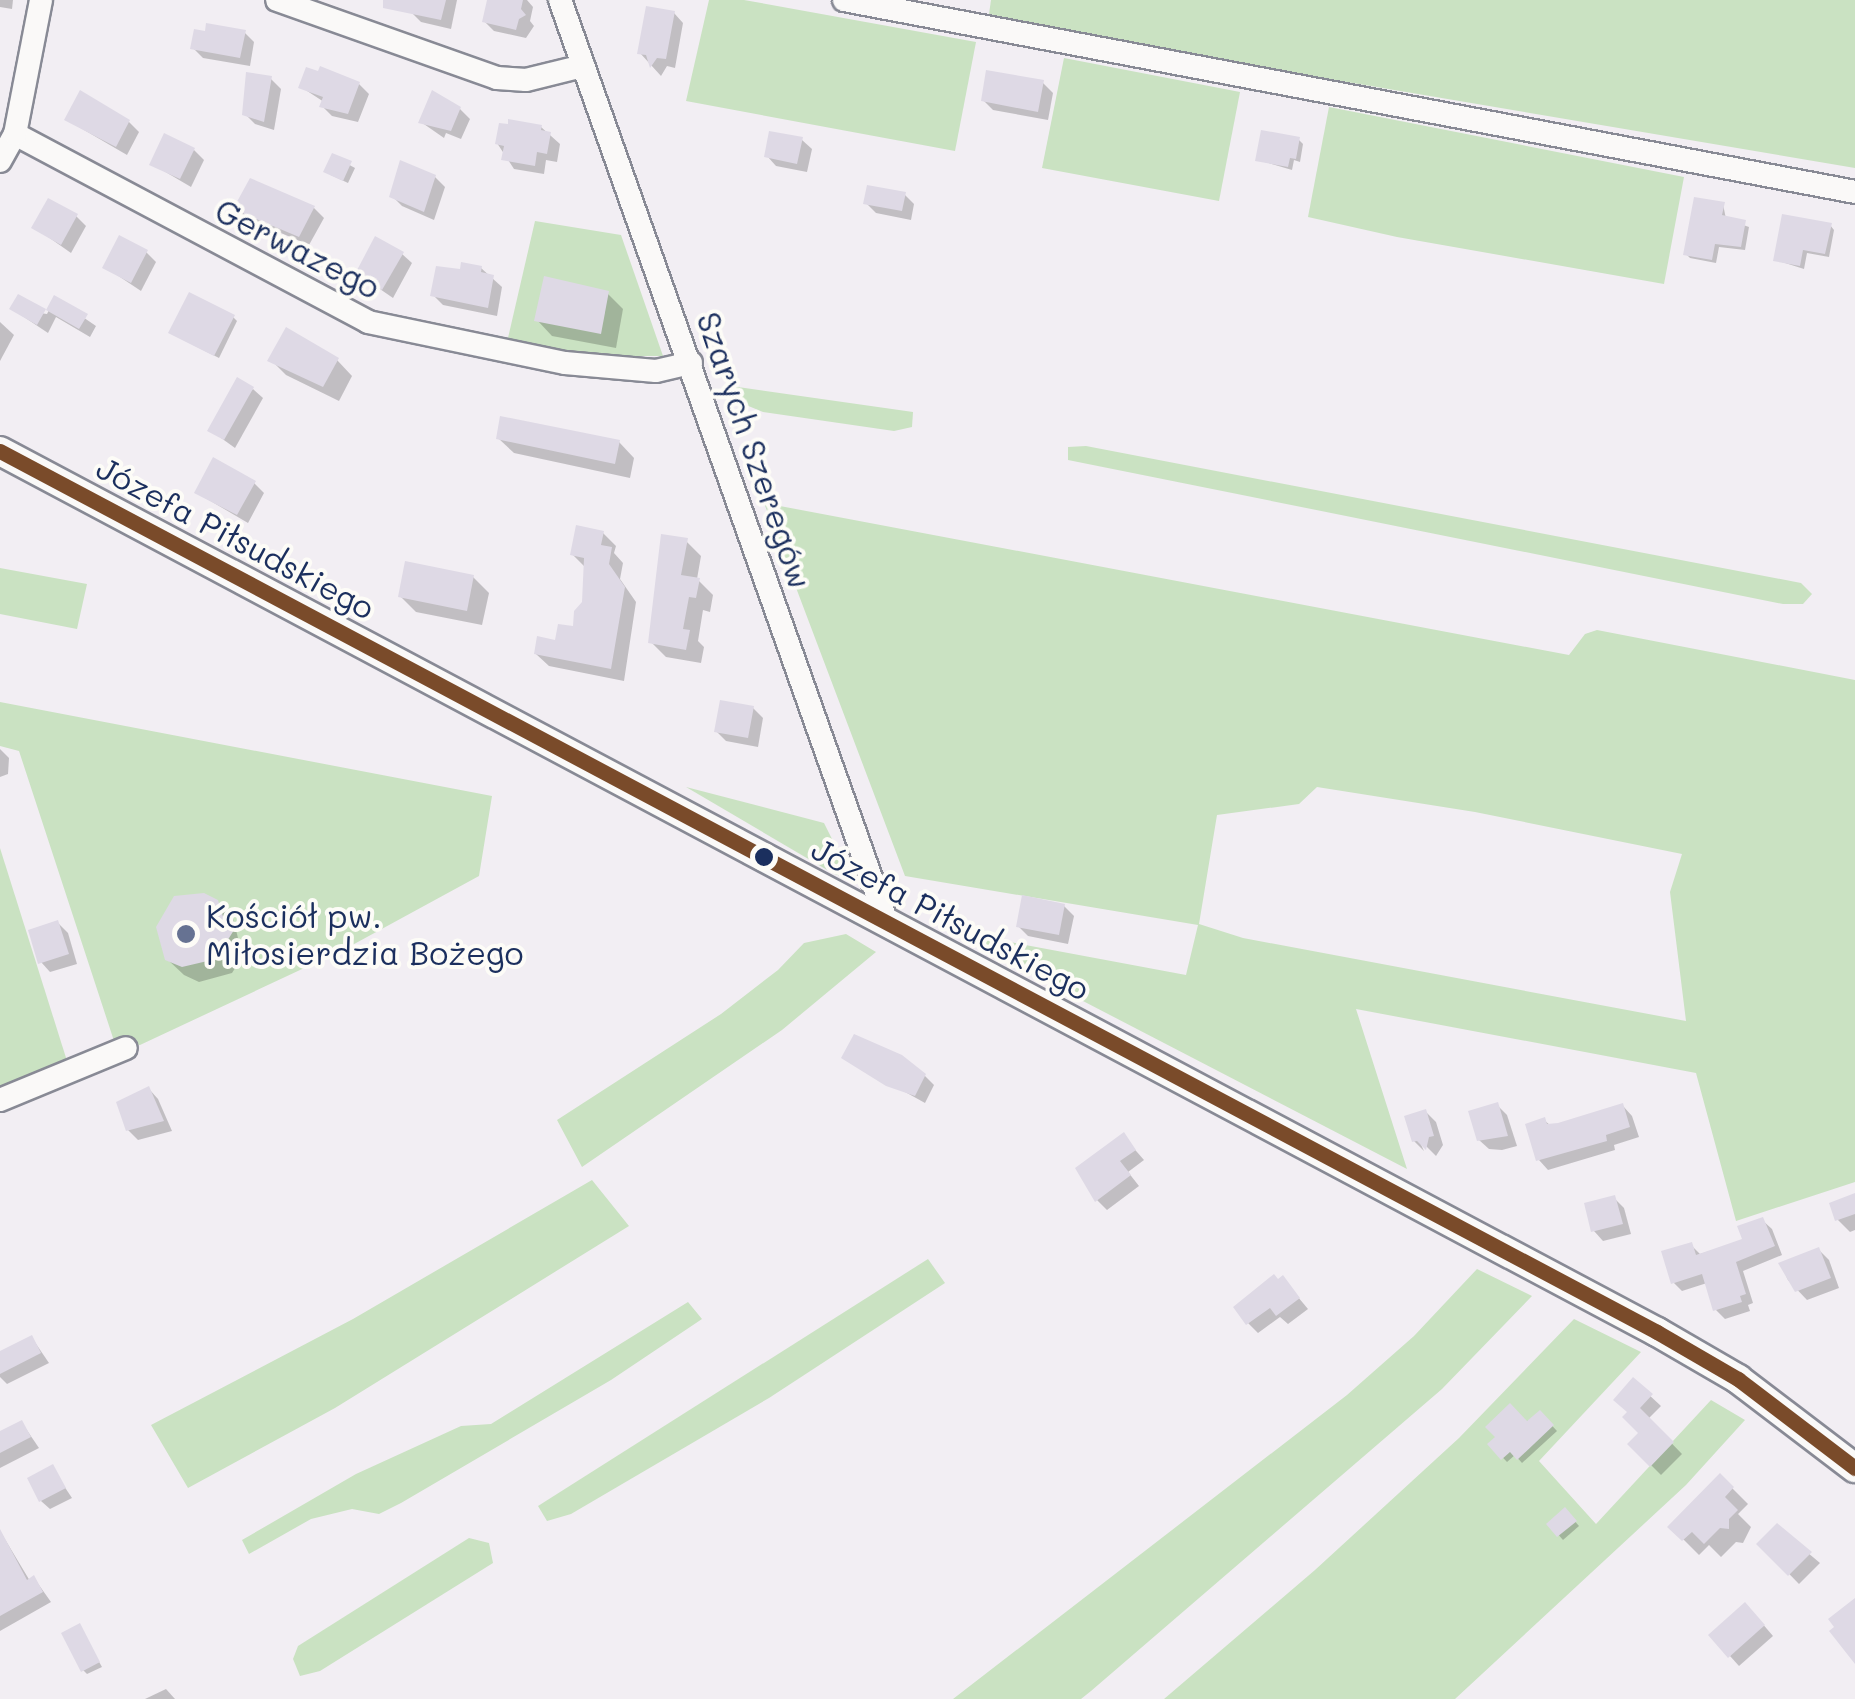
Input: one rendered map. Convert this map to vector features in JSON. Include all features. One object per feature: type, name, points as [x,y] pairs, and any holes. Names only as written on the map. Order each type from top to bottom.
[{"type":"street","points":[[0,161],[15,134],[41,0]]},
{"type":"street","points":[[277,0],[497,78],[526,80],[583,66]]},
{"type":"street","name":"Szarych Szeregów","points":[[560,0],[887,923]]},
{"type":"street","points":[[844,0],[1855,192]]},
{"type":"street","name":"Gerwazego","points":[[15,134],[368,322],[565,363],[656,371],[691,363]]},
{"type":"street","name":"Józefa Piłsudskiego","points":[[0,451],[1658,1332],[1738,1379],[1855,1468]]},
{"type":"street","points":[[0,1100],[126,1048]]},
{"type":"green space","points":[[709,0],[744,0],[976,42],[955,151],[686,101]]},
{"type":"green space","points":[[991,0],[1855,0],[1855,168],[1128,45],[989,14]]},
{"type":"green space","points":[[1064,58],[1240,92],[1219,201],[1042,168]]},
{"type":"green space","points":[[1329,107],[1684,177],[1664,284],[1397,237],[1308,217]]},
{"type":"green space","points":[[535,221],[621,235],[663,356],[592,356],[508,338]]},
{"type":"green space","points":[[724,385],[913,412],[912,427],[894,431],[763,412],[729,398]]},
{"type":"green space","points":[[1086,446],[1801,583],[1812,594],[1803,604],[1783,604],[1068,460],[1068,447]]},
{"type":"green space","points":[[764,503],[1569,655],[1585,634],[1597,630],[1855,680],[1855,1182],[1736,1221],[1696,1073],[1356,1009],[1407,1169],[946,930],[1186,975],[1198,925],[905,876]],"holes":[[[1317,787],[1475,812],[1682,854],[1670,892],[1686,1021],[1243,938],[1199,924],[1217,815],[1299,804]]]},
{"type":"green space","points":[[0,568],[87,584],[77,629],[0,614]]},
{"type":"green space","points":[[0,702],[492,796],[479,876],[345,949],[140,1045],[114,1041],[19,751],[0,746]]},
{"type":"green space","points":[[686,787],[824,823],[852,879],[834,874]]},
{"type":"green space","points":[[0,848],[67,1061],[0,1087]]},
{"type":"green space","points":[[846,934],[876,952],[782,1030],[582,1167],[557,1120],[721,1014],[778,970],[804,943]]},
{"type":"green space","points":[[592,1180],[629,1226],[335,1408],[188,1488],[151,1425],[353,1319]]},
{"type":"green space","points":[[928,1259],[945,1283],[769,1398],[571,1514],[547,1521],[538,1506]]},
{"type":"green space","points":[[1477,1269],[1532,1296],[1442,1389],[1091,1691],[1081,1699],[953,1699],[1347,1395],[1414,1336]]},
{"type":"green space","points":[[688,1302],[702,1319],[611,1380],[401,1503],[379,1514],[352,1509],[311,1519],[249,1554],[242,1540],[356,1474],[461,1426],[491,1424]]},
{"type":"green space","points":[[1574,1319],[1641,1352],[1539,1461],[1596,1524],[1711,1400],[1745,1420],[1686,1485],[1455,1699],[1164,1699],[1315,1570],[1459,1438]]},
{"type":"green space","points":[[469,1538],[489,1543],[493,1563],[320,1671],[300,1676],[293,1659],[298,1646]]},
{"type":"building","points":[[383,0],[446,0],[441,20],[383,8]]},
{"type":"building","points":[[487,0],[523,0],[521,9],[526,15],[519,19],[516,30],[482,22]]},
{"type":"building","points":[[646,6],[675,11],[666,59],[657,58],[650,68],[646,55],[637,54]]},
{"type":"building","points":[[206,23],[246,30],[240,58],[190,49],[194,29],[205,31]]},
{"type":"building","points":[[320,66],[360,82],[348,114],[319,107],[323,97],[298,88],[306,67],[318,71]]},
{"type":"building","points":[[986,70],[1044,80],[1038,112],[981,101]]},
{"type":"building","points":[[246,72],[272,76],[264,122],[242,115]]},
{"type":"building","points":[[80,90],[130,120],[116,147],[64,120]]},
{"type":"building","points":[[432,90],[461,107],[451,131],[418,123]]},
{"type":"building","points":[[508,119],[542,125],[541,130],[551,132],[547,154],[537,152],[535,166],[501,160],[504,146],[495,144],[499,123],[508,124]]},
{"type":"building","points":[[1261,130],[1300,137],[1296,159],[1290,158],[1288,167],[1255,161]]},
{"type":"building","points":[[769,131],[803,137],[797,164],[764,157]]},
{"type":"building","points":[[164,133],[195,148],[180,179],[149,165]]},
{"type":"building","points":[[332,153],[352,161],[343,181],[323,172]]},
{"type":"building","points":[[400,160],[436,175],[424,212],[389,197]]},
{"type":"building","points":[[250,178],[315,206],[299,237],[233,209]]},
{"type":"building","points":[[867,185],[906,192],[902,211],[863,204]]},
{"type":"building","points":[[1694,197],[1725,202],[1722,215],[1746,220],[1741,247],[1715,244],[1712,260],[1683,255]]},
{"type":"building","points":[[48,198],[78,214],[61,245],[31,228]]},
{"type":"building","points":[[1782,214],[1832,223],[1825,254],[1803,250],[1800,266],[1773,261]]},
{"type":"building","points":[[119,235],[148,250],[131,283],[102,268]]},
{"type":"building","points":[[375,236],[404,252],[382,290],[355,274]]},
{"type":"building","points":[[461,262],[482,266],[481,272],[494,275],[488,308],[430,296],[436,266],[460,269]]},
{"type":"building","points":[[544,276],[609,291],[601,334],[534,321]]},
{"type":"building","points":[[189,292],[235,315],[214,356],[168,333]]},
{"type":"building","points":[[18,294],[46,309],[37,325],[9,309]]},
{"type":"building","points":[[54,295],[88,314],[79,329],[46,310]]},
{"type":"building","points":[[286,327],[339,358],[323,387],[267,361]]},
{"type":"building","points":[[237,377],[254,387],[224,440],[207,431]]},
{"type":"building","points":[[500,416],[620,440],[615,464],[496,439]]},
{"type":"building","points":[[213,457],[256,481],[237,515],[194,493]]},
{"type":"building","points":[[576,525],[604,531],[601,545],[612,547],[609,564],[625,587],[611,669],[534,654],[537,636],[555,640],[558,624],[573,626],[574,611],[582,602],[584,558],[570,555]]},
{"type":"building","points":[[661,534],[688,538],[681,575],[700,578],[696,598],[689,597],[683,629],[690,630],[686,650],[648,643]]},
{"type":"building","points":[[405,561],[474,575],[467,611],[398,597]]},
{"type":"building","points":[[720,700],[754,706],[748,738],[714,732]]},
{"type":"building","points":[[204,893],[218,900],[225,923],[234,930],[216,959],[182,967],[165,960],[156,927],[174,896]]},
{"type":"building","points":[[1022,895],[1065,904],[1059,935],[1016,927]]},
{"type":"building","points":[[58,920],[69,954],[38,964],[28,930]]},
{"type":"building","points":[[854,1034],[902,1055],[926,1074],[915,1096],[886,1086],[841,1058]]},
{"type":"building","points":[[149,1086],[164,1121],[126,1131],[116,1102]]},
{"type":"building","points":[[1498,1102],[1508,1136],[1477,1141],[1468,1111]]},
{"type":"building","points":[[1623,1103],[1630,1127],[1606,1135],[1607,1141],[1536,1161],[1525,1124],[1545,1117],[1547,1124],[1558,1123]]},
{"type":"building","points":[[1426,1109],[1434,1136],[1429,1137],[1426,1150],[1417,1141],[1412,1142],[1404,1116]]},
{"type":"building","points":[[1124,1132],[1136,1150],[1120,1161],[1131,1175],[1095,1202],[1075,1168]]},
{"type":"building","points":[[1855,1193],[1855,1214],[1835,1221],[1829,1203]]},
{"type":"building","points":[[1615,1195],[1623,1224],[1591,1232],[1584,1203]]},
{"type":"building","points":[[1763,1217],[1775,1246],[1736,1262],[1746,1294],[1740,1296],[1742,1302],[1713,1311],[1702,1274],[1671,1284],[1661,1251],[1692,1242],[1696,1255],[1742,1239],[1737,1226]]},
{"type":"building","points":[[1819,1247],[1831,1278],[1795,1292],[1778,1263]]},
{"type":"building","points":[[1274,1274],[1278,1279],[1283,1275],[1300,1298],[1276,1316],[1270,1308],[1246,1325],[1233,1307]]},
{"type":"building","points":[[32,1335],[41,1353],[0,1374],[0,1351]]},
{"type":"building","points":[[1633,1377],[1653,1394],[1640,1408],[1674,1442],[1650,1467],[1627,1444],[1638,1433],[1622,1417],[1627,1412],[1613,1400]]},
{"type":"building","points":[[1510,1403],[1527,1421],[1540,1410],[1554,1425],[1517,1460],[1510,1452],[1501,1460],[1487,1444],[1495,1437],[1485,1427]]},
{"type":"building","points":[[22,1420],[31,1437],[0,1453],[0,1431]]},
{"type":"building","points":[[53,1464],[66,1488],[39,1502],[27,1478]]},
{"type":"building","points":[[1720,1473],[1734,1487],[1725,1497],[1738,1510],[1729,1519],[1729,1529],[1720,1528],[1704,1544],[1692,1532],[1682,1541],[1667,1527]]},
{"type":"building","points":[[1565,1507],[1577,1521],[1557,1537],[1546,1524]]},
{"type":"building","points":[[1777,1523],[1812,1552],[1788,1576],[1756,1544]]},
{"type":"building","points":[[0,1529],[27,1580],[34,1575],[43,1592],[0,1616]]},
{"type":"building","points":[[1855,1598],[1855,1664],[1829,1631],[1834,1627],[1828,1619]]},
{"type":"building","points":[[1745,1602],[1765,1625],[1728,1658],[1708,1635]]},
{"type":"building","points":[[80,1623],[100,1662],[81,1672],[61,1633]]},
{"type":"transit line","points":[[0,451],[1657,1332],[1738,1379],[1855,1468]]},
{"type":"place","name":"Kościół pw. Miłosierdzia Bożego","points":[[186,934]]}]
